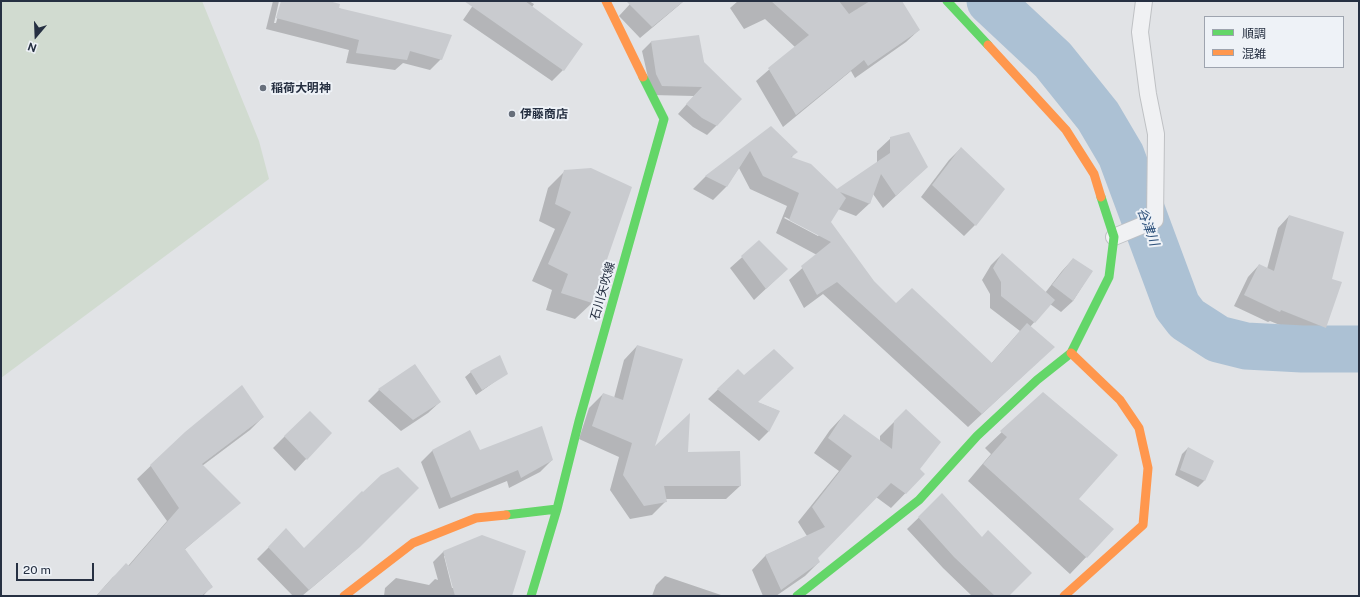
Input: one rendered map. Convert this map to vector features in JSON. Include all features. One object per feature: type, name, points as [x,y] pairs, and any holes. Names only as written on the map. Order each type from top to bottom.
[{"type":"street","name":"石川矢吹線","points":[[531,596],[557,509],[579,421],[664,119],[606,1]]},
{"type":"street","points":[[797,596],[918,500],[977,436],[1037,380],[1071,353],[1109,277],[1114,238],[1094,174],[1066,130],[947,1]]},
{"type":"street","points":[[1064,596],[1143,525],[1148,468],[1139,428],[1120,400],[1071,353]]},
{"type":"street","points":[[344,596],[413,543],[476,518],[557,509]]},
{"type":"lane","points":[[1114,238],[1156,220],[1156,134],[1148,94],[1140,32],[1144,1]]},
{"type":"shaded area","points":[[1,1],[202,1],[259,141],[269,179],[1,378]]},
{"type":"building","points":[[281,1],[329,1],[340,4],[339,8],[452,35],[442,60],[410,51],[407,60],[356,53],[359,40],[276,18]]},
{"type":"building","points":[[464,1],[525,1],[583,44],[564,71]]},
{"type":"building","points":[[626,1],[684,1],[652,27]]},
{"type":"building","points":[[771,1],[839,1],[849,14],[870,1],[902,1],[920,30],[868,66],[864,60],[796,115],[768,68],[809,35]]},
{"type":"building","points":[[699,35],[704,62],[742,99],[717,126],[702,118],[686,104],[702,87],[662,86],[656,74],[651,41]]},
{"type":"building","points":[[771,126],[798,152],[791,157],[811,164],[837,189],[890,153],[890,137],[909,132],[928,167],[896,196],[881,174],[870,204],[840,192],[846,198],[831,222],[874,281],[896,303],[912,288],[992,363],[1027,323],[1055,347],[982,414],[837,282],[817,295],[801,266],[831,242],[789,220],[799,193],[763,176],[750,151],[727,187],[705,176]]},
{"type":"building","points":[[961,147],[1005,189],[976,226],[932,185]]},
{"type":"building","points":[[591,168],[632,187],[592,303],[561,293],[568,274],[548,264],[571,212],[555,204],[564,170]]},
{"type":"building","points":[[1289,215],[1344,232],[1332,279],[1342,282],[1326,328],[1281,310],[1280,312],[1244,295],[1259,264],[1274,271]]},
{"type":"building","points":[[759,240],[788,269],[766,289],[741,256]]},
{"type":"building","points":[[1002,253],[1055,300],[1035,323],[1001,296],[1001,282],[993,268]]},
{"type":"building","points":[[1073,258],[1093,271],[1073,301],[1052,285]]},
{"type":"building","points":[[637,345],[683,359],[655,446],[690,413],[688,452],[740,451],[741,486],[664,486],[667,502],[644,506],[623,475],[632,443],[592,426],[603,393],[623,400]]},
{"type":"building","points":[[774,349],[794,368],[758,402],[780,411],[769,432],[717,389],[738,369],[744,375]]},
{"type":"building","points":[[500,355],[508,374],[482,390],[470,371]]},
{"type":"building","points":[[415,364],[441,402],[413,420],[378,389]]},
{"type":"building","points":[[242,385],[264,417],[202,464],[241,503],[185,549],[213,587],[201,596],[96,596],[126,563],[129,566],[179,508],[150,465],[185,432]]},
{"type":"building","points":[[1043,392],[1118,455],[1079,499],[1114,529],[1087,558],[983,464],[1007,437],[1000,431]]},
{"type":"building","points":[[906,409],[941,442],[920,469],[925,474],[906,494],[891,483],[818,558],[820,562],[781,590],[765,555],[825,527],[812,507],[852,456],[828,438],[844,414],[892,449],[894,421]]},
{"type":"building","points":[[310,411],[332,433],[307,460],[284,436]]},
{"type":"building","points":[[542,426],[553,460],[521,478],[518,470],[451,498],[432,450],[470,430],[480,450]]},
{"type":"building","points":[[1188,447],[1214,461],[1205,481],[1180,470]]},
{"type":"building","points":[[398,467],[419,488],[360,547],[309,590],[268,547],[286,528],[304,548],[362,491],[363,492],[381,475]]},
{"type":"building","points":[[942,493],[982,537],[988,530],[1032,573],[1009,596],[995,596],[954,557],[918,517]]},
{"type":"building","points":[[482,535],[526,551],[512,596],[455,596],[443,551]]},
{"type":"waterway","name":"谷津川","points":[[990,1],[1053,60],[1098,116],[1121,155],[1177,306],[1187,319],[1218,339],[1246,346],[1302,349],[1359,349]]},
{"type":"traffic: fast","points":[[947,1],[988,45]]},
{"type":"traffic: fast","points":[[531,596],[557,509],[579,421],[664,119],[643,77]]},
{"type":"traffic: fast","points":[[797,596],[919,500],[977,436],[1037,380],[1071,353],[1109,277],[1114,237],[1101,197]]},
{"type":"traffic: fast","points":[[506,515],[557,509]]},
{"type":"traffic: slow","points":[[606,1],[643,77]]},
{"type":"traffic: slow","points":[[988,45],[1066,130],[1094,174],[1101,197]]},
{"type":"traffic: slow","points":[[1064,596],[1143,525],[1148,468],[1139,428],[1120,400],[1071,353]]},
{"type":"traffic: slow","points":[[344,596],[413,543],[476,518],[506,515]]},
{"type":"place","name":"稲荷大明神","points":[[263,88]]},
{"type":"place","name":"伊藤商店","points":[[512,114]]}]
